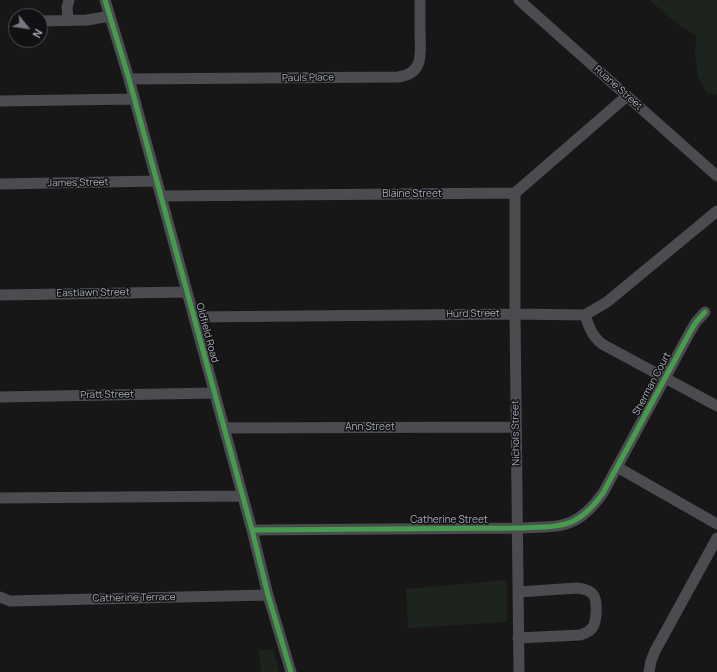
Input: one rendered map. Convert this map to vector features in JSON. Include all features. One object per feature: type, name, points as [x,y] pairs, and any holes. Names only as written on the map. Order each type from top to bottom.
[{"type":"street","points":[[68,20],[67,7],[69,0]]},
{"type":"street","name":"Oldfield Road","points":[[104,0],[129,79],[252,530],[268,595],[291,672]]},
{"type":"street","name":"Pauls Place","points":[[129,79],[402,76],[411,73],[420,59],[420,0]]},
{"type":"street","name":"Ruane Street","points":[[519,0],[717,176]]},
{"type":"street","points":[[48,21],[87,20],[110,16]]},
{"type":"street","points":[[515,193],[627,96]]},
{"type":"street","points":[[0,101],[134,99]]},
{"type":"street","name":"James Street","points":[[0,184],[157,181]]},
{"type":"street","name":"Blaine Street","points":[[161,196],[515,193]]},
{"type":"street","name":"Nichols Street","points":[[515,193],[519,672]]},
{"type":"street","points":[[717,211],[607,302],[585,315],[591,333],[598,340],[665,379],[717,406]]},
{"type":"street","name":"Eastlawn Street","points":[[0,295],[186,292]]},
{"type":"street","name":"Sherman Court","points":[[617,467],[690,332],[705,312]]},
{"type":"street","name":"Hurd Street","points":[[194,317],[515,314],[585,315]]},
{"type":"street","name":"Pratt Street","points":[[0,397],[214,393]]},
{"type":"street","name":"Ann Street","points":[[224,428],[516,426]]},
{"type":"street","points":[[617,467],[717,524]]},
{"type":"street","name":"Catherine Street","points":[[252,530],[517,528],[565,525],[582,517],[599,498],[617,467]]},
{"type":"street","points":[[0,498],[242,496]]},
{"type":"street","points":[[650,672],[651,661],[655,651],[717,538]]},
{"type":"street","points":[[518,592],[577,588],[585,589],[595,596],[597,602],[595,624],[590,631],[585,634],[518,638]]},
{"type":"street","name":"Catherine Terrace","points":[[0,597],[10,601],[268,595]]},
{"type":"shaded area","points":[[649,0],[717,0],[717,95],[707,93],[698,77],[695,55],[696,36],[679,25]]},
{"type":"shaded area","points":[[507,580],[507,622],[408,628],[406,589]]},
{"type":"shaded area","points":[[259,650],[273,650],[279,672],[261,672]]},
{"type":"cycle path","points":[[105,0],[129,79],[252,530],[268,595],[291,672]]},
{"type":"cycle path","points":[[252,530],[517,528],[556,526],[575,520],[584,514],[603,493],[690,332],[705,312]]}]
